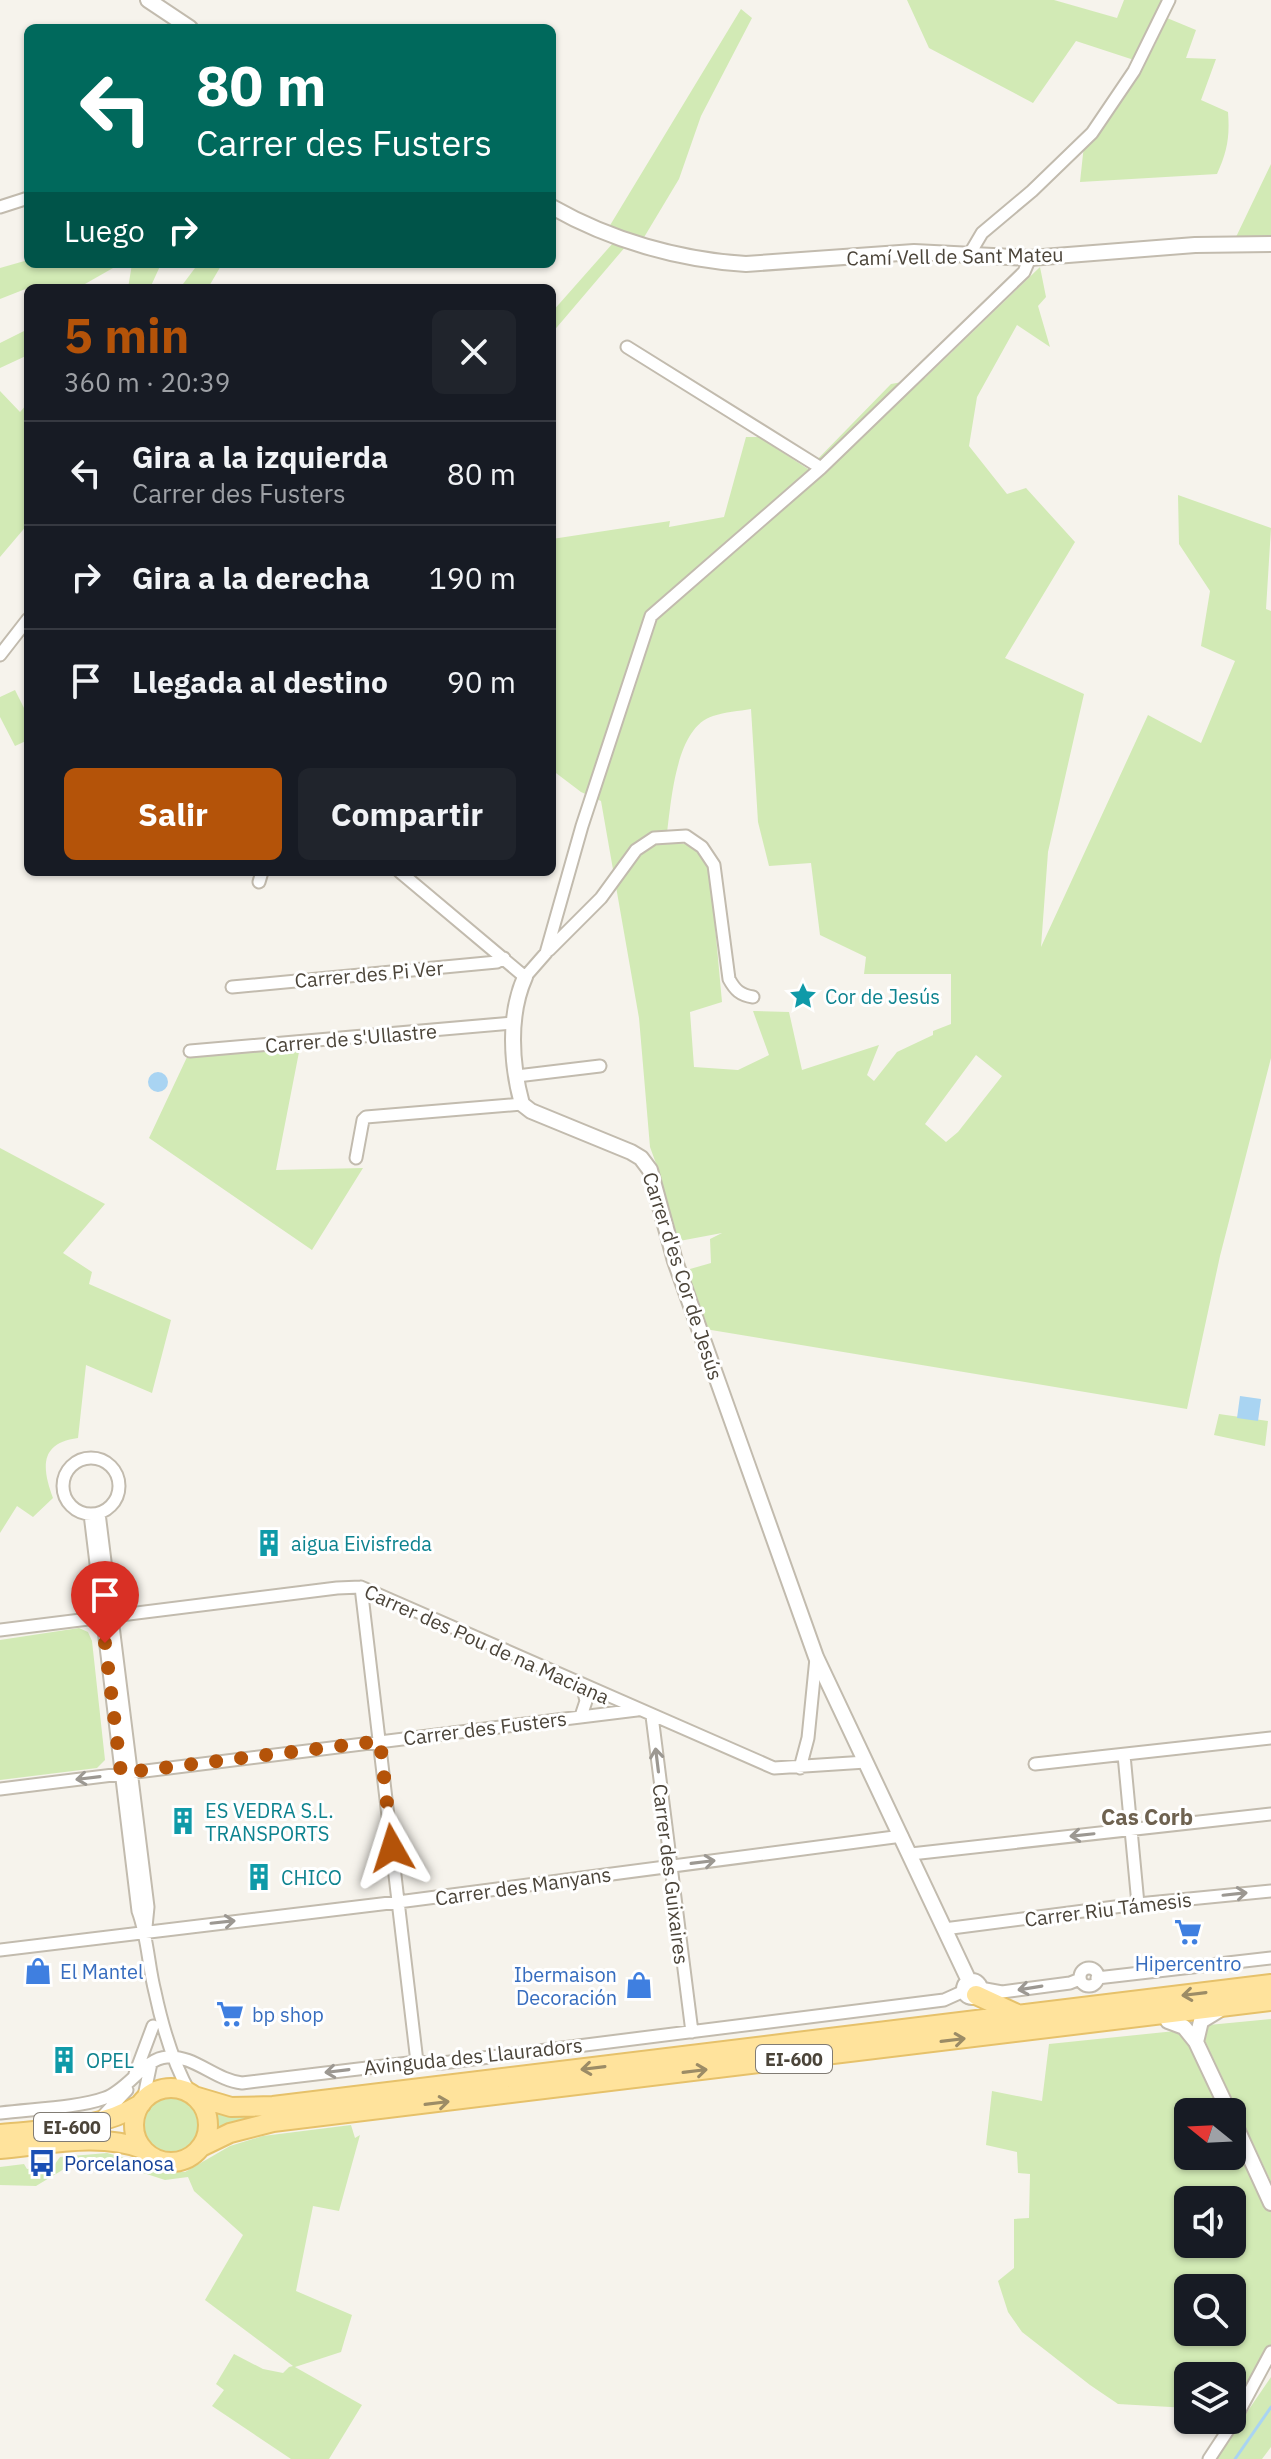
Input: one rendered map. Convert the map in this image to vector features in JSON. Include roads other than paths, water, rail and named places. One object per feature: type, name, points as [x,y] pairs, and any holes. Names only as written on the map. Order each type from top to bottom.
[{"type":"main road","name":"EI-600","points":[[0,2134],[96,2123],[121,2115],[156,2091],[164,2089],[180,2089],[220,2105],[257,2108],[1271,1984]]},
{"type":"main road","points":[[948,2024],[965,2008],[971,1990],[1002,2009],[1021,2015]]},
{"type":"main road","name":"EI-600","points":[[0,2149],[101,2141],[123,2143],[143,2149],[159,2160],[172,2162],[191,2156],[201,2147],[230,2133],[273,2122],[1271,2001]]},
{"type":"main road","points":[[192,2095],[207,2116],[207,2132],[201,2147]]},
{"type":"main road","name":"EI-600","points":[[142,2103],[134,2127],[143,2149]]},
{"type":"street","points":[[148,0],[184,24]]},
{"type":"street","points":[[969,255],[982,233],[1032,191],[1092,133],[1134,71],[1169,0]]},
{"type":"street","points":[[0,207],[24,199]]},
{"type":"street","name":"Camí Vell de Sant Mateu","points":[[556,209],[629,241],[718,262],[772,263],[914,252],[1030,258],[1195,245],[1271,244]]},
{"type":"street","points":[[546,953],[596,784],[651,616],[821,468],[1024,272],[1030,258]]},
{"type":"street","points":[[627,347],[821,468]]},
{"type":"street","points":[[0,655],[24,628]]},
{"type":"street","points":[[356,1158],[366,1117],[522,1104],[512,1023],[515,999],[525,977],[601,898],[636,850],[654,838],[686,836],[702,847],[714,865],[729,979],[733,988],[743,996],[753,997]]},
{"type":"street","points":[[408,876],[525,977]]},
{"type":"street","name":"Carrer des Pi Ver","points":[[232,987],[497,962],[504,958]]},
{"type":"street","name":"Carrer de s'Ullastre","points":[[190,1051],[512,1023]]},
{"type":"street","points":[[517,1076],[600,1066]]},
{"type":"street","name":"Carrer d'es Cor de Jesús","points":[[522,1104],[531,1111],[631,1152],[641,1158],[650,1170],[675,1261],[816,1657],[911,1854],[971,1990]]},
{"type":"street","points":[[91,1458],[108,1463],[118,1478],[118,1495],[114,1503],[94,1514],[72,1507],[63,1490],[67,1471],[74,1464],[91,1458]]},
{"type":"street","points":[[94,1514],[126,1773],[148,1909],[146,1931],[154,1990],[174,2057],[192,2095]]},
{"type":"street","points":[[361,1587],[417,2062]]},
{"type":"street","name":"Carrer des Pou de na Maciana","points":[[0,1630],[361,1587],[774,1768],[866,1762]]},
{"type":"street","points":[[800,1768],[808,1738],[816,1657]]},
{"type":"street","points":[[581,1716],[586,1701],[582,1684]]},
{"type":"street","name":"Carrer des Fusters","points":[[0,1789],[637,1710]]},
{"type":"street","name":"Carrer des Guixaires","points":[[652,1716],[692,2032]]},
{"type":"street","points":[[1035,1764],[1271,1738]]},
{"type":"street","points":[[1124,1755],[1138,1904]]},
{"type":"street","points":[[911,1854],[1271,1814]]},
{"type":"street","name":"Carrer des Manyans","points":[[0,1950],[902,1836]]},
{"type":"street","name":"Carrer Riu Támesis","points":[[944,1929],[1138,1904],[1271,1891]]},
{"type":"street","name":"Avinguda des Llauradors","points":[[174,2057],[200,2066],[229,2082],[242,2083],[417,2062],[442,2063],[944,2000],[971,1990],[1002,1992],[1080,1979],[1085,1985],[1091,1985],[1097,1978],[1271,1958]]},
{"type":"street","points":[[142,2103],[151,2062],[154,1990]]},
{"type":"street","points":[[1196,2042],[1201,2021],[1228,2006]]},
{"type":"street","points":[[1089,2023],[1121,2026],[1168,2021],[1184,2027],[1196,2042],[1222,2098]]},
{"type":"street","points":[[96,2123],[123,2096],[153,2026]]},
{"type":"street","points":[[0,2113],[92,2102],[113,2094],[131,2082],[151,2062],[162,2057],[174,2057]]},
{"type":"street","points":[[442,2063],[446,2086]]},
{"type":"street","points":[[1246,2149],[1271,2203]]},
{"type":"street","points":[[1209,2459],[1234,2421],[1271,2352]]},
{"type":"water","points":[[158,1072],[165,1075],[168,1082],[165,1089],[158,1092],[151,1089],[148,1082],[151,1075]]},
{"type":"water","points":[[1240,1396],[1261,1399],[1258,1421],[1237,1418]]},
{"type":"waterway","points":[[1235,2459],[1271,2407]]},
{"type":"place","name":"Cor de Jesús","points":[[803,996]]},
{"type":"place","name":"aigua Eivisfreda","points":[[269,1543]]},
{"type":"place","name":"ES VEDRA S.L. TRANSPORTS","points":[[183,1821]]},
{"type":"place","name":"CHICO","points":[[259,1877]]},
{"type":"place","name":"Hipercentro","points":[[1188,1932]]},
{"type":"place","name":"El Mantel","points":[[38,1971]]},
{"type":"place","name":"Ibermaison Decoración","points":[[639,1985]]},
{"type":"place","name":"bp shop","points":[[230,2014]]},
{"type":"place","name":"OPEL","points":[[64,2060]]},
{"type":"place","name":"Porcelanosa","points":[[42,2163]]},
{"type":"district","name":"Cas Corb","points":[[1147,1816]]}]
